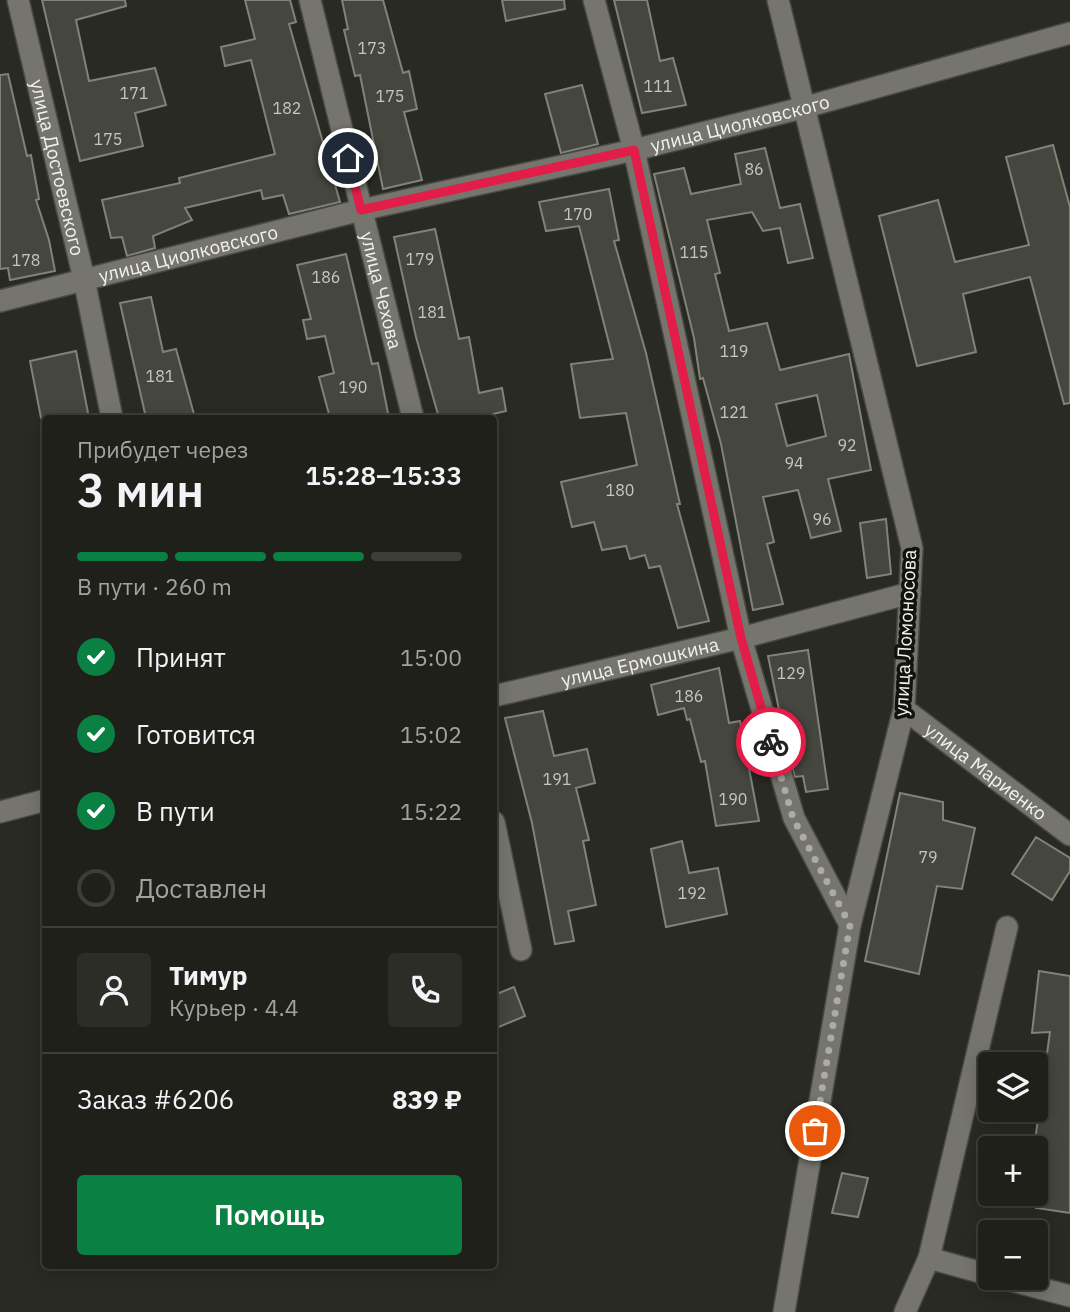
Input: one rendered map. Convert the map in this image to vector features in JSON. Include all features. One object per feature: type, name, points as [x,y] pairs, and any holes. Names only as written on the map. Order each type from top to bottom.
[{"type":"street","name":"улица Достоевского","points":[[18,0],[84,279],[111,415]]},
{"type":"street","name":"улица Чехова","points":[[310,0],[412,415]]},
{"type":"street","points":[[594,0],[634,150],[741,638],[793,818],[850,925]]},
{"type":"street","name":"улица Ломоносова","points":[[778,0],[912,548],[904,709],[850,925],[784,1312]]},
{"type":"street","name":"улица Циолковского","points":[[0,301],[361,210],[634,150],[806,107],[1070,33]]},
{"type":"street","name":"улица Ермошкина","points":[[497,695],[741,638],[910,593]]},
{"type":"street","name":"улица Мариенко","points":[[904,709],[1070,835]]},
{"type":"street","points":[[0,812],[42,801]]},
{"type":"street","points":[[497,836],[521,950]]},
{"type":"street","points":[[905,1312],[929,1258],[1007,927]]},
{"type":"street","points":[[929,1258],[978,1272]]},
{"type":"street","points":[[1047,1290],[1070,1296]]},
{"type":"building","points":[[42,0],[125,0],[126,6],[76,20],[89,81],[155,68],[166,105],[135,113],[143,146],[80,161]]},
{"type":"building","points":[[245,0],[290,0],[296,22],[289,24],[340,202],[289,214],[283,195],[263,199],[261,190],[185,208],[192,220],[153,236],[155,248],[127,256],[122,237],[111,238],[102,200],[180,183],[179,178],[275,154],[251,60],[225,66],[221,47],[255,39]]},
{"type":"building","points":[[342,0],[383,0],[403,73],[409,71],[417,109],[404,112],[422,180],[383,189],[360,75],[355,76],[344,30],[348,29]]},
{"type":"building","points":[[502,0],[564,0],[565,9],[506,21]]},
{"type":"building","points":[[614,0],[647,0],[660,61],[673,58],[686,105],[642,113]]},
{"type":"building","points":[[8,74],[27,156],[31,155],[39,199],[36,200],[49,240],[55,271],[10,280],[8,268],[0,269],[0,75]]},
{"type":"building","points":[[582,85],[598,144],[561,153],[545,94]]},
{"type":"building","points":[[1053,145],[1070,207],[1070,403],[1064,404],[1030,277],[963,294],[976,352],[917,366],[879,216],[938,200],[955,262],[1029,245],[1006,157]]},
{"type":"building","points":[[765,148],[780,208],[800,204],[813,258],[788,263],[780,228],[763,231],[752,212],[707,220],[720,273],[715,274],[729,331],[767,323],[780,370],[849,354],[871,470],[828,479],[841,531],[811,538],[798,490],[763,497],[774,542],[767,544],[783,604],[753,610],[721,444],[703,378],[700,379],[694,338],[654,174],[684,168],[691,194],[741,184],[735,154]],"holes":[[[817,395],[826,436],[787,446],[776,404]]]},
{"type":"building","points":[[609,189],[619,240],[614,241],[646,353],[680,504],[677,504],[709,621],[678,628],[660,566],[649,568],[645,555],[630,559],[626,546],[602,550],[594,522],[572,527],[561,482],[637,465],[626,413],[580,418],[571,364],[613,359],[579,226],[546,231],[539,202]]},
{"type":"building","points":[[435,229],[459,339],[469,337],[479,393],[502,388],[506,411],[489,415],[438,415],[416,337],[394,237]]},
{"type":"building","points":[[346,254],[372,364],[378,363],[388,415],[329,415],[319,377],[334,373],[325,336],[307,339],[303,320],[311,319],[297,265]]},
{"type":"building","points":[[151,297],[163,352],[176,349],[194,415],[145,415],[120,303]]},
{"type":"building","points":[[76,351],[88,415],[42,415],[41,418],[30,361]]},
{"type":"building","points":[[886,519],[891,574],[867,578],[860,523]]},
{"type":"building","points":[[808,650],[828,789],[806,792],[803,776],[795,777],[787,749],[768,656]]},
{"type":"building","points":[[719,668],[729,723],[740,721],[759,821],[716,826],[705,761],[701,762],[690,719],[687,720],[684,708],[658,715],[651,685]]},
{"type":"building","points":[[543,711],[554,756],[587,749],[595,783],[576,788],[589,840],[583,841],[596,905],[568,911],[574,941],[555,944],[532,823],[505,718]]},
{"type":"building","points":[[900,793],[943,802],[943,820],[975,828],[962,889],[937,886],[919,974],[865,961]]},
{"type":"building","points":[[1036,837],[1070,858],[1070,871],[1052,900],[1012,874]]},
{"type":"building","points":[[682,841],[689,873],[718,868],[727,914],[666,927],[651,849]]},
{"type":"building","points":[[1039,971],[1070,976],[1070,1213],[1036,1208],[1048,1206],[1048,1136],[1036,1136],[1038,1122],[1048,1122],[1047,1052],[1050,1032],[1032,1033]]},
{"type":"building","points":[[514,987],[525,1016],[497,1028],[497,994]]},
{"type":"building","points":[[842,1173],[868,1178],[858,1217],[832,1213]]},
{"type":"way so far","points":[[771,742],[793,818],[850,925],[815,1131]]},
{"type":"route","points":[[348,158],[361,210],[634,150],[741,638],[771,742]]}]
